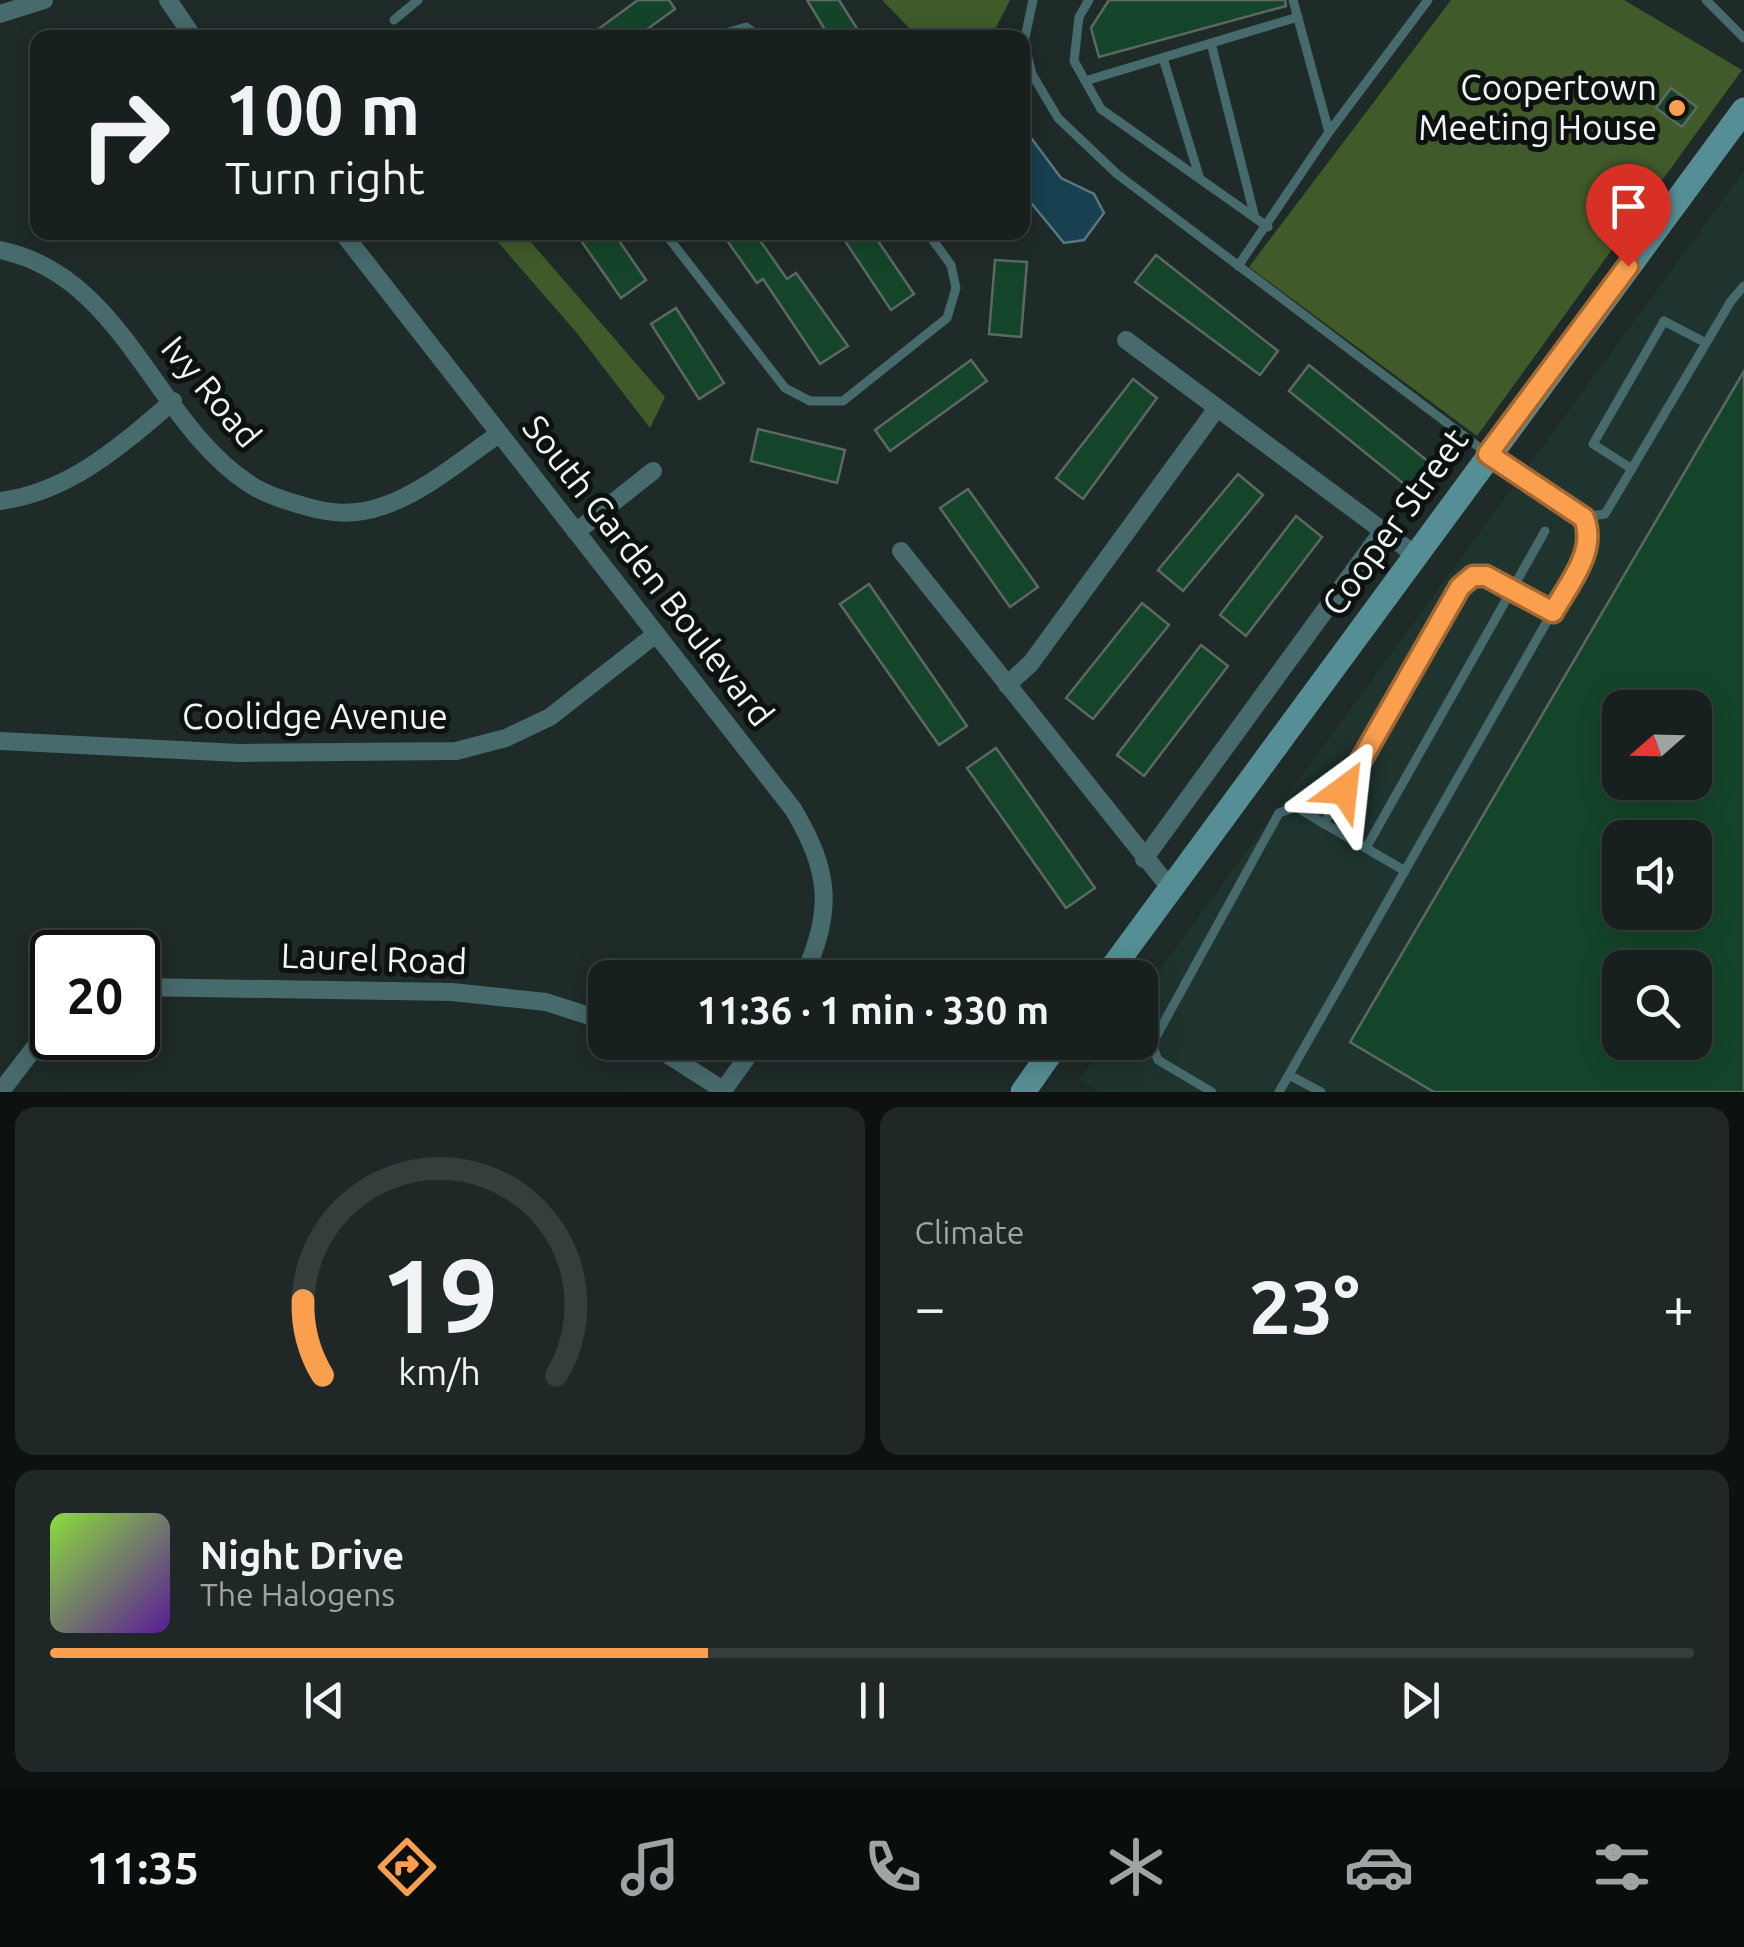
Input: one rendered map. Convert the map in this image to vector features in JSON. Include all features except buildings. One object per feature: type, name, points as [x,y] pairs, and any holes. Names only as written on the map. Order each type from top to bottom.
[{"type":"street","points":[[0,14],[44,0]]},
{"type":"street","points":[[168,0],[189,30]]},
{"type":"street","name":"Cooper Street","points":[[1119,960],[1744,110]]},
{"type":"street","name":"South Garden Boulevard","points":[[348,240],[793,809],[812,842],[826,892],[818,944],[811,960]]},
{"type":"street","name":"Ivy Road","points":[[0,250],[30,258],[92,302],[173,401],[248,483],[305,506],[341,514],[399,500],[499,434]]},
{"type":"street","points":[[1126,340],[1414,554]]},
{"type":"street","points":[[0,501],[39,493],[74,476],[173,401]]},
{"type":"street","points":[[1006,685],[1031,663],[1218,408]]},
{"type":"street","points":[[576,532],[654,472]]},
{"type":"street","points":[[1144,859],[1382,532]]},
{"type":"street","points":[[901,551],[1170,888]]},
{"type":"street","name":"Coolidge Avenue","points":[[0,740],[212,752],[456,751],[506,738],[550,717],[656,634]]},
{"type":"street","name":"Laurel Road","points":[[160,988],[464,993],[546,1002],[588,1016]]},
{"type":"street","points":[[6,1086],[30,1054]]},
{"type":"street","points":[[675,1060],[722,1091],[745,1060]]},
{"type":"street","points":[[1022,1092],[1045,1060]]},
{"type":"lane","points":[[394,20],[418,0]]},
{"type":"lane","points":[[1027,30],[1033,0]]},
{"type":"lane","points":[[1090,0],[1079,18],[1074,61],[1101,109],[1268,227]]},
{"type":"lane","points":[[1294,0],[1330,132]]},
{"type":"lane","points":[[1238,266],[1330,132],[1428,0]]},
{"type":"lane","points":[[1706,0],[1744,38]]},
{"type":"lane","points":[[1085,81],[1298,18]]},
{"type":"lane","points":[[1210,44],[1255,218]]},
{"type":"lane","points":[[1163,58],[1200,179]]},
{"type":"lane","points":[[1030,75],[1058,118],[1117,174],[1488,454],[1584,518],[1590,534],[1584,558],[1280,1092]]},
{"type":"lane","points":[[670,240],[785,388],[810,401],[844,400],[947,318],[956,288],[954,276],[951,264],[933,240]]},
{"type":"lane","points":[[1584,518],[1606,514],[1744,286]]},
{"type":"lane","points":[[1632,469],[1592,444],[1664,320],[1706,343]]},
{"type":"lane","points":[[1366,848],[1545,532]]},
{"type":"lane","points":[[1324,824],[1460,587],[1473,576],[1486,576],[1553,612]]},
{"type":"lane","points":[[1212,1092],[1158,1060],[1152,1044],[1279,813],[1296,808],[1406,871]]},
{"type":"lane","points":[[1289,1075],[1321,1092]]},
{"type":"shaded area","points":[[1744,171],[1744,1092],[1101,1092],[1079,1080],[1094,1060],[1158,1060],[1158,972]]},
{"type":"green space","points":[[882,0],[1010,0],[995,30],[911,30]]},
{"type":"green space","points":[[1451,0],[1624,0],[1742,70],[1477,436],[1249,267]]},
{"type":"green space","points":[[496,240],[529,240],[665,397],[650,428],[576,332]]},
{"type":"water","points":[[1030,136],[1061,178],[1094,194],[1104,213],[1084,240],[1064,243],[1030,202]]},
{"type":"place","name":"Coopertown Meeting House","points":[[1677,108]]},
{"type":"route","points":[[1344,790],[1460,587],[1473,576],[1486,576],[1553,612],[1584,558],[1590,534],[1584,518],[1488,454],[1628,266]]}]
